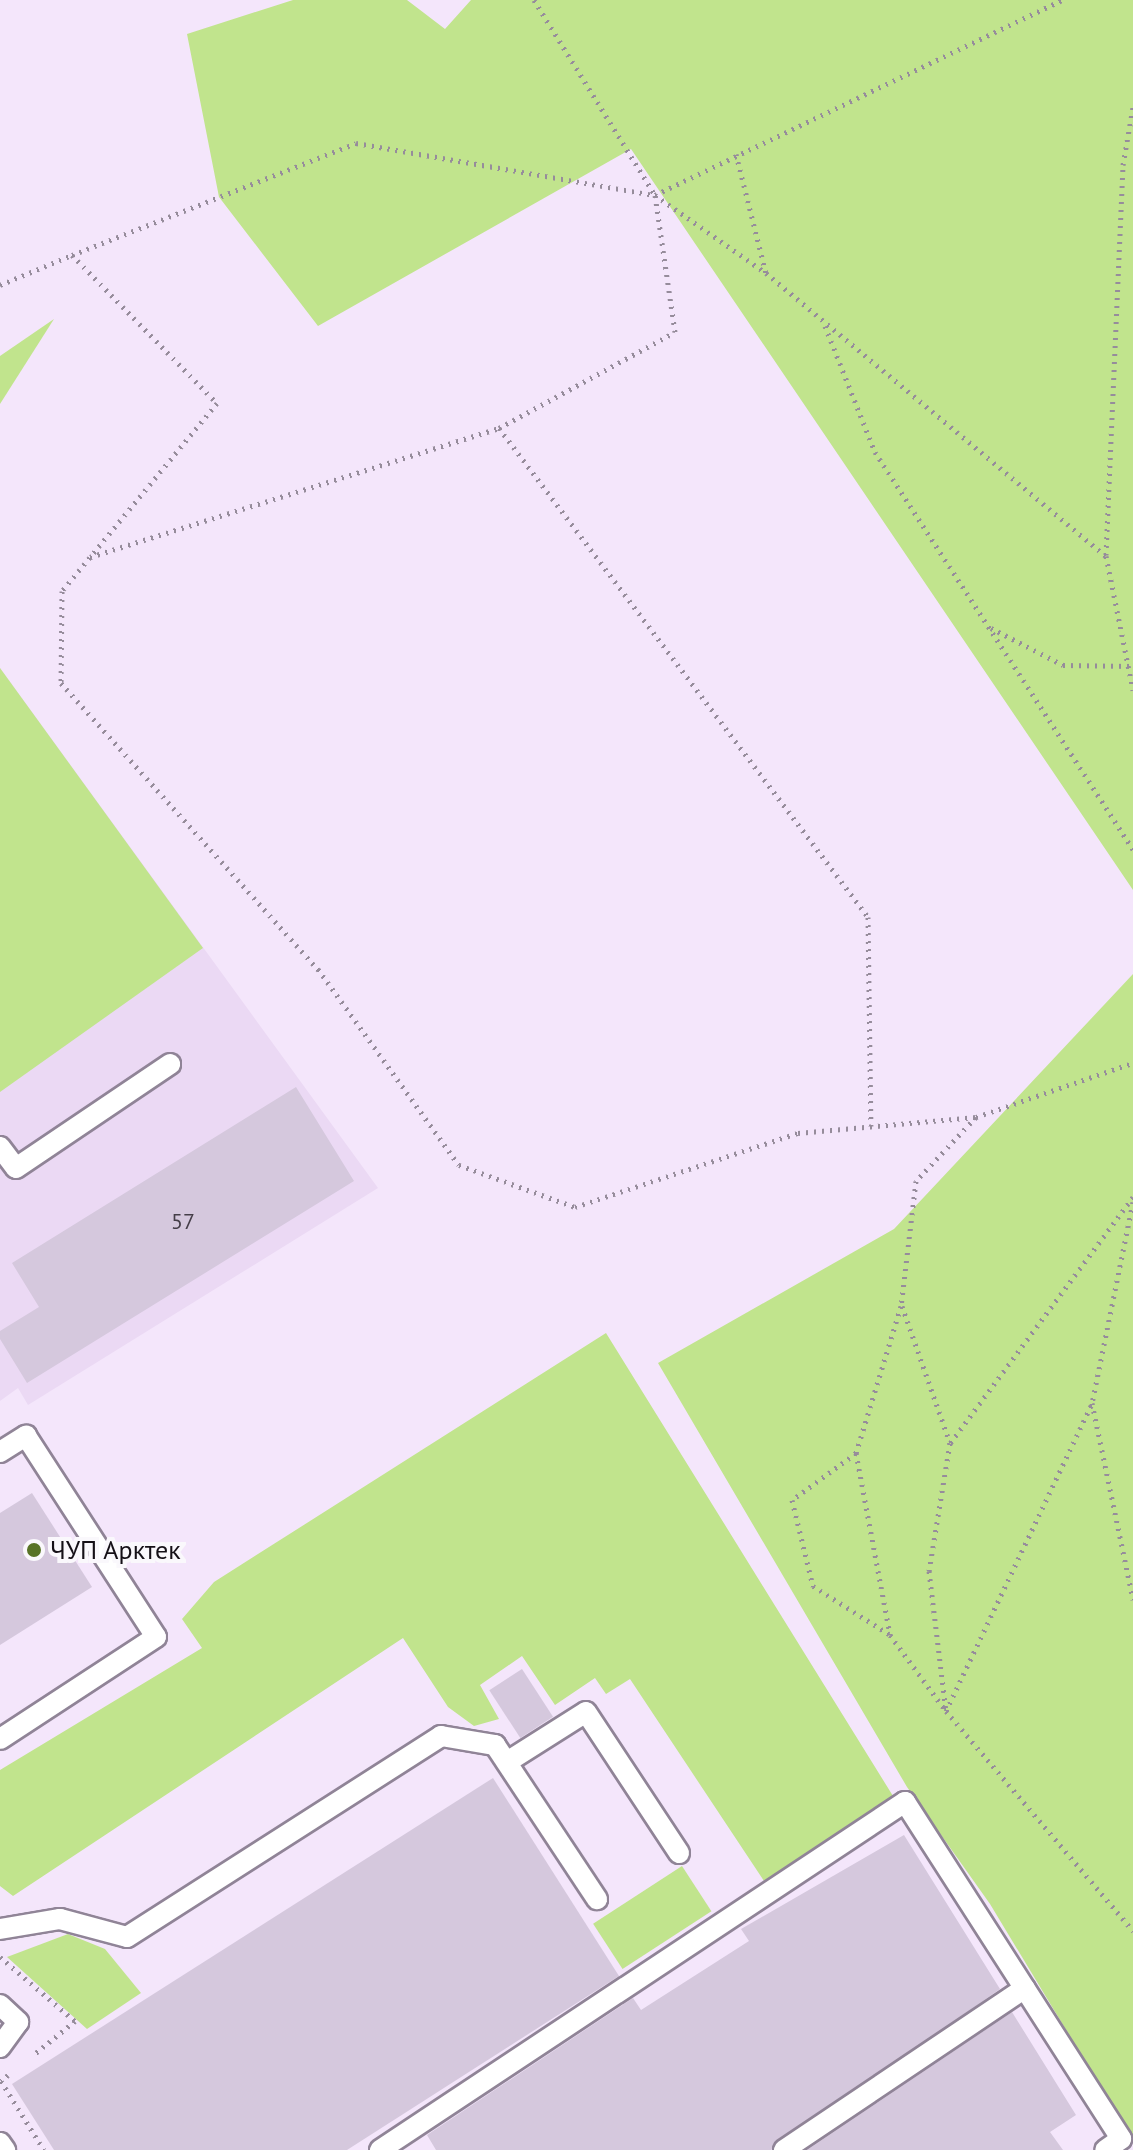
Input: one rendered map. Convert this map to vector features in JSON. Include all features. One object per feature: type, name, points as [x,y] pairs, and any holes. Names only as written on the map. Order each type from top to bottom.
[{"type":"lane","points":[[0,1147],[8,1173],[170,1064]]},
{"type":"lane","points":[[0,1452],[26,1436],[156,1637],[0,1739]]},
{"type":"lane","points":[[507,1762],[586,1712],[679,1853]]},
{"type":"lane","points":[[0,1929],[60,1919],[127,1937],[441,1736],[495,1745],[597,1899]]},
{"type":"lane","points":[[380,2150],[905,1802],[1121,2139],[1105,2150]]},
{"type":"lane","points":[[784,2150],[1025,1988]]},
{"type":"lane","points":[[0,2005],[18,2022],[0,2047]]},
{"type":"lane","points":[[0,2143],[5,2150]]},
{"type":"path","points":[[534,0],[655,195],[766,273],[1106,556]]},
{"type":"path","points":[[0,285],[356,143],[655,195],[1062,0]]},
{"type":"path","points":[[1133,107],[1122,181],[1106,556],[1131,667],[1133,690]]},
{"type":"path","points":[[736,154],[766,273]]},
{"type":"path","points":[[89,558],[499,428],[675,332],[655,195]]},
{"type":"path","points":[[72,255],[217,403],[62,591],[61,683],[318,969],[459,1165],[575,1207],[798,1133],[976,1117],[1133,1063]]},
{"type":"path","points":[[825,325],[875,452],[1133,850]]},
{"type":"path","points":[[499,428],[868,917],[871,1126]]},
{"type":"path","points":[[988,626],[1063,665],[1131,667]]},
{"type":"path","points":[[890,1635],[856,1453],[901,1306],[916,1181],[976,1117]]},
{"type":"path","points":[[946,1711],[1092,1403],[1133,1200]]},
{"type":"path","points":[[946,1711],[929,1571],[950,1443],[1133,1200]]},
{"type":"path","points":[[901,1306],[950,1443]]},
{"type":"path","points":[[1092,1403],[1133,1600]]},
{"type":"path","points":[[856,1453],[792,1500],[813,1586],[890,1635],[946,1711],[1133,1931]]},
{"type":"shaded area","points":[[0,668],[378,1188],[28,1405],[18,1388],[0,1401]]},
{"type":"green space","points":[[293,0],[407,0],[445,29],[471,0],[1133,0],[1133,890],[631,149],[318,326],[219,197],[187,34]]},
{"type":"green space","points":[[54,319],[0,404],[0,356]]},
{"type":"green space","points":[[0,668],[203,948],[0,1092]]},
{"type":"green space","points":[[1133,974],[1133,2141],[990,1904],[907,1787],[658,1363],[894,1229]]},
{"type":"green space","points":[[606,1333],[893,1796],[764,1881],[630,1679],[606,1694],[595,1678],[555,1705],[522,1656],[480,1685],[499,1719],[474,1726],[448,1707],[403,1638],[13,1896],[0,1886],[0,1770],[202,1648],[182,1619],[214,1582]]},
{"type":"green space","points":[[682,1866],[711,1911],[623,1969],[593,1924]]},
{"type":"green space","points":[[68,1934],[105,1949],[141,1993],[87,2029],[7,1957]]},
{"type":"building","points":[[296,1087],[354,1181],[27,1383],[0,1339],[0,1331],[39,1307],[12,1263]]},
{"type":"building","name":"ЧУП Арктек","points":[[32,1493],[92,1587],[0,1645],[0,1513]]},
{"type":"building","points":[[522,1669],[553,1717],[520,1738],[489,1690]]},
{"type":"building","points":[[493,1778],[619,1976],[347,2150],[54,2150],[12,2084]]},
{"type":"building","points":[[904,1835],[1000,1989],[771,2150],[436,2150],[427,2135],[633,1998],[641,2010],[749,1941],[741,1929]]},
{"type":"building","points":[[1012,2012],[1076,2115],[1050,2132],[1063,2150],[807,2150]]},
{"type":"place","name":"ЧУП Арктек","points":[[34,1550]]}]
